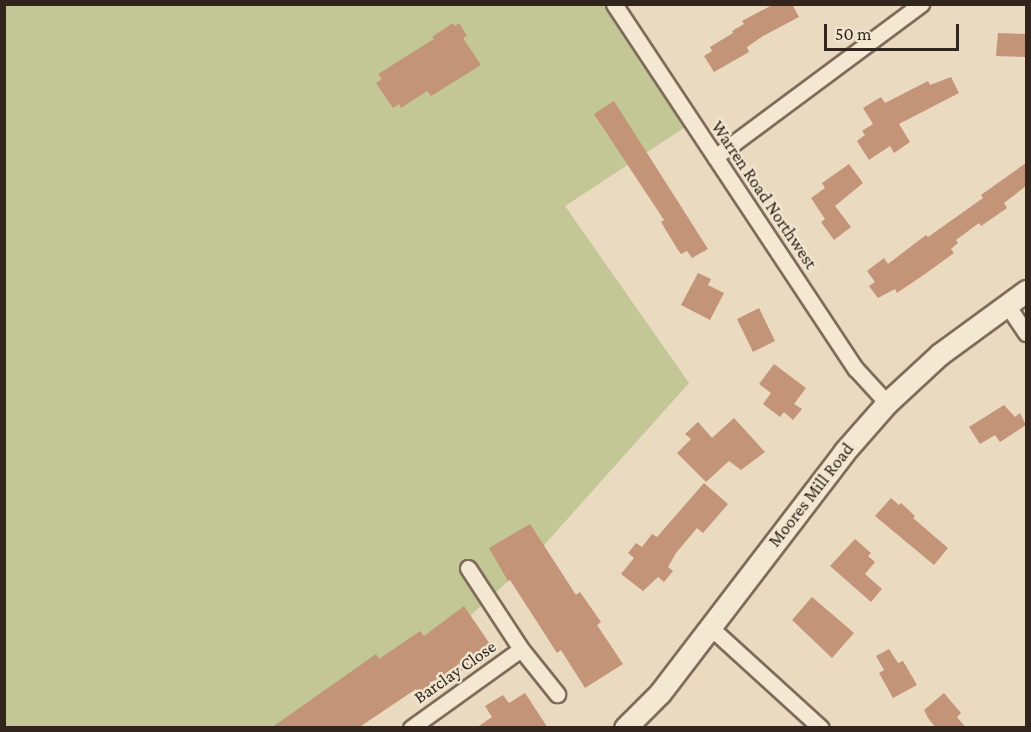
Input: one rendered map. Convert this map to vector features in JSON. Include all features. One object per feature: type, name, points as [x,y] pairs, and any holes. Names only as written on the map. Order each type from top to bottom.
[{"type":"street","name":"Warren Road Northwest","points":[[614,4],[856,369],[887,403]]},
{"type":"street","points":[[715,157],[921,4]]},
{"type":"street","name":"Moores Mill Road","points":[[625,728],[660,693],[844,452],[887,403],[940,354],[1026,291]]},
{"type":"street","points":[[1007,305],[1026,333]]},
{"type":"street","name":"Barclay Close","points":[[468,568],[521,649],[557,694]]},
{"type":"street","points":[[710,627],[821,728]]},
{"type":"street","name":"Barclay Close","points":[[411,728],[521,649]]},
{"type":"green space","points":[[4,5],[607,5],[690,124],[565,206],[689,383],[528,563],[348,727],[5,727]]},
{"type":"building","points":[[774,4],[792,4],[799,17],[763,36],[747,47],[749,52],[714,72],[704,56],[712,51],[710,47],[733,33],[732,31],[744,24],[742,21]]},
{"type":"building","points":[[453,23],[455,26],[459,23],[467,36],[463,38],[481,65],[431,96],[427,91],[401,108],[399,104],[393,108],[376,83],[382,79],[378,74],[434,39],[432,37]]},
{"type":"building","points":[[998,33],[1026,34],[1026,57],[996,56]]},
{"type":"building","points":[[951,77],[959,93],[899,124],[910,142],[894,153],[890,146],[869,160],[857,141],[865,135],[862,131],[873,124],[863,108],[881,97],[885,103],[928,81],[930,85]]},
{"type":"building","points":[[614,101],[708,249],[692,258],[687,251],[681,254],[678,250],[661,222],[664,220],[594,114]]},
{"type":"building","points":[[1026,163],[1026,186],[1004,203],[1007,208],[981,226],[979,223],[956,240],[958,243],[951,249],[954,253],[925,274],[897,293],[895,289],[878,298],[869,286],[875,282],[867,271],[884,258],[888,264],[926,235],[928,237],[983,198],[981,195]]},
{"type":"building","points":[[849,164],[863,183],[835,206],[851,227],[834,240],[821,222],[825,219],[811,198],[825,188],[822,183]]},
{"type":"building","points":[[698,273],[711,279],[708,285],[724,293],[710,320],[681,305]]},
{"type":"building","points":[[759,308],[775,341],[753,352],[737,319]]},
{"type":"building","points":[[774,364],[806,388],[794,404],[802,409],[793,420],[784,412],[780,417],[763,404],[771,393],[759,384]]},
{"type":"building","points":[[1004,405],[1015,417],[1020,413],[1026,425],[1000,442],[995,435],[980,444],[969,427]]},
{"type":"building","points":[[734,418],[765,452],[741,470],[729,461],[706,482],[677,453],[691,439],[685,434],[698,422],[712,438]]},
{"type":"building","points":[[704,483],[728,504],[703,533],[697,528],[676,553],[668,567],[673,571],[664,582],[658,577],[643,591],[621,574],[634,558],[628,553],[636,543],[642,547],[652,534],[657,537]]},
{"type":"building","points":[[891,498],[899,505],[901,503],[915,516],[913,518],[948,548],[934,565],[875,516]]},
{"type":"building","points":[[530,524],[576,595],[580,592],[601,622],[597,625],[623,664],[585,688],[561,650],[557,653],[510,580],[508,581],[489,548]]},
{"type":"building","points":[[855,539],[871,553],[868,556],[875,562],[865,574],[882,589],[871,602],[830,566]]},
{"type":"building","points":[[812,597],[854,633],[832,658],[792,620]]},
{"type":"building","points":[[464,606],[494,650],[460,672],[458,670],[420,695],[416,689],[358,728],[271,728],[376,654],[379,659],[420,631],[424,636]]},
{"type":"building","points":[[889,649],[898,663],[903,661],[917,685],[893,698],[879,673],[884,670],[876,656]]},
{"type":"building","points":[[525,693],[548,728],[476,728],[492,717],[485,706],[503,695],[509,703]]},
{"type":"building","points":[[944,693],[961,713],[957,717],[966,728],[936,728],[928,718],[924,710]]}]
